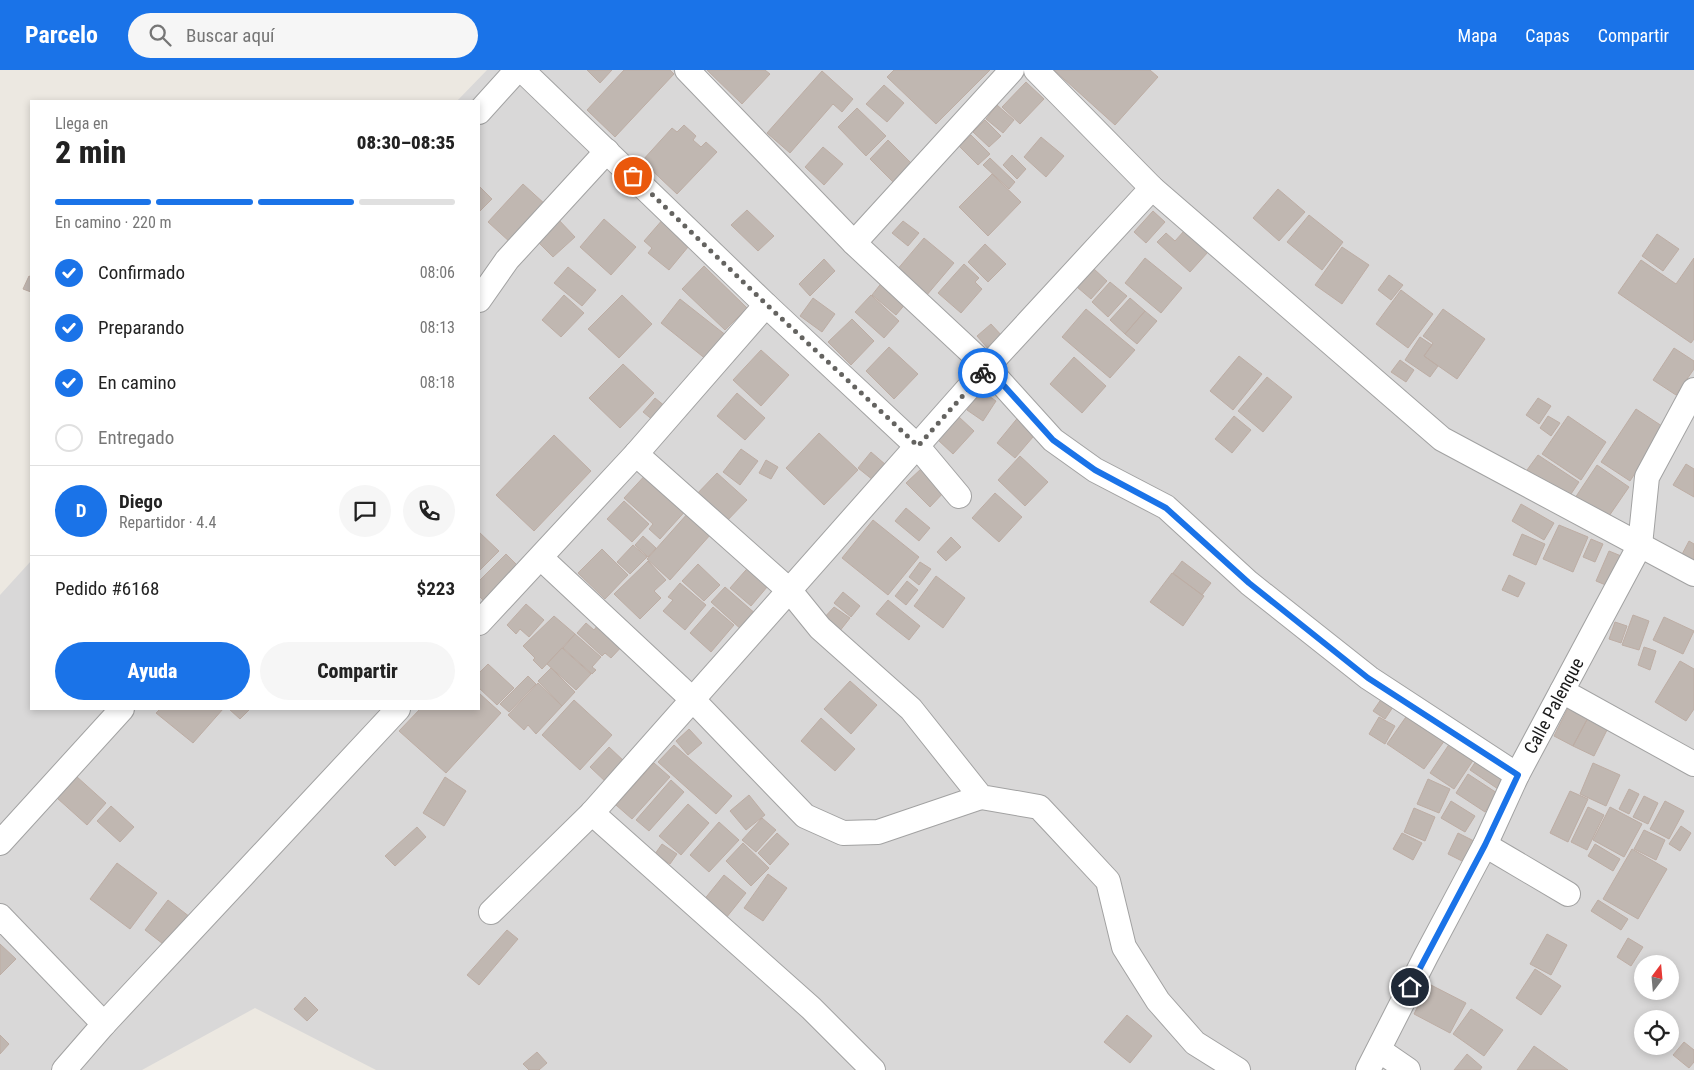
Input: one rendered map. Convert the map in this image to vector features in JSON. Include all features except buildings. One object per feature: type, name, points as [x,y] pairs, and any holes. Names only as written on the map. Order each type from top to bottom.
[{"type":"street","points":[[480,111],[517,70]]},
{"type":"street","points":[[522,70],[766,304],[918,446],[959,496]]},
{"type":"street","points":[[687,70],[854,243],[988,368],[1053,440],[1095,470],[1166,508],[1249,583],[1368,678],[1518,775]]},
{"type":"street","points":[[854,243],[1012,70]]},
{"type":"street","points":[[1036,70],[1152,188],[1442,439],[1694,574]]},
{"type":"street","points":[[480,299],[507,260],[607,151]]},
{"type":"street","points":[[491,912],[592,813],[918,446],[1152,188]]},
{"type":"street","points":[[480,622],[636,454],[766,304]]},
{"type":"street","name":"Calle Palenque","points":[[1374,1060],[1426,956],[1485,845],[1518,775],[1640,545],[1647,477],[1694,390]]},
{"type":"street","points":[[636,454],[790,591],[820,628],[911,709],[981,797]]},
{"type":"street","points":[[541,558],[693,700],[805,816],[843,833],[878,832],[981,797],[1039,808],[1108,882],[1124,947],[1158,1001],[1195,1043],[1238,1070]]},
{"type":"street","points":[[1562,691],[1694,764]]},
{"type":"street","points":[[0,843],[121,710]]},
{"type":"street","points":[[64,1070],[104,1024],[397,710]]},
{"type":"street","points":[[592,813],[811,1008],[873,1070]]},
{"type":"street","points":[[1485,845],[1568,894]]},
{"type":"street","points":[[0,916],[104,1024]]},
{"type":"street","points":[[1374,1060],[1408,1070]]},
{"type":"shaded area","points":[[487,70],[1694,70],[1694,1070],[376,1070],[255,1008],[142,1070],[0,1070],[0,595],[30,562],[30,710],[480,710],[480,100],[458,100]]},
{"type":"way so far","points":[[633,176],[918,446],[983,373]]},
{"type":"route","points":[[983,373],[988,368],[1053,440],[1095,470],[1166,508],[1249,583],[1368,678],[1518,775],[1485,845],[1410,987]]}]
